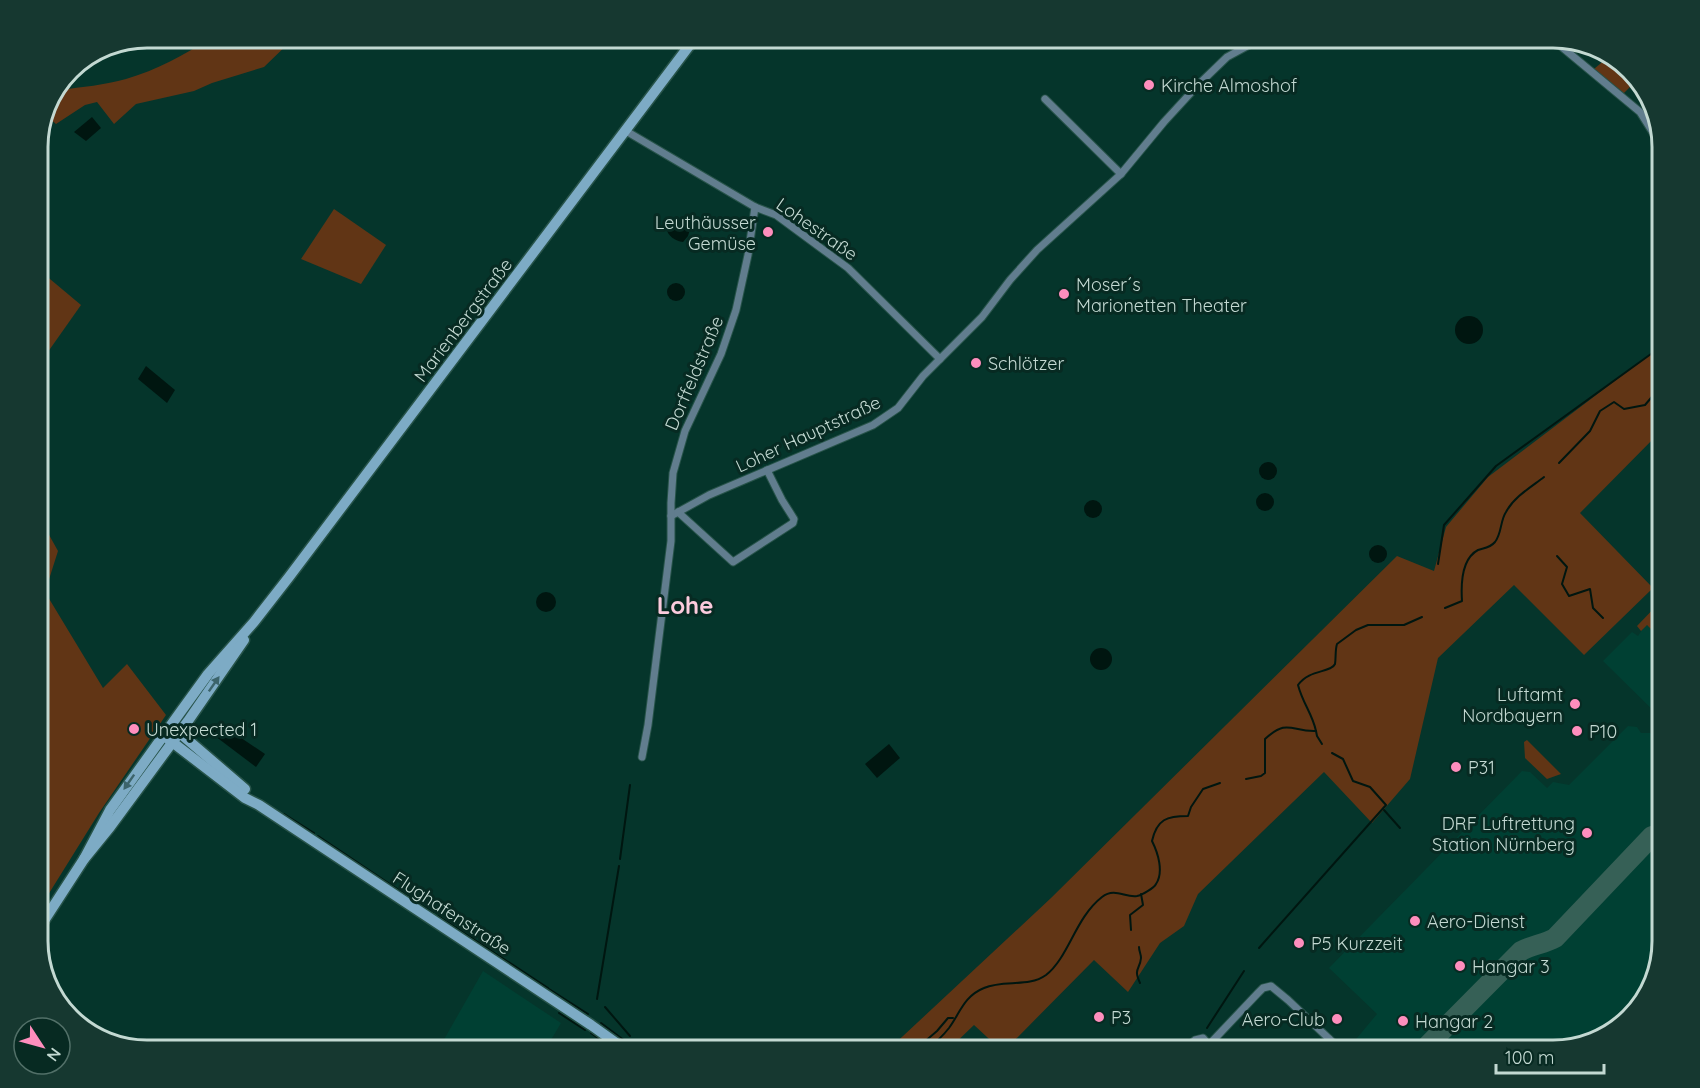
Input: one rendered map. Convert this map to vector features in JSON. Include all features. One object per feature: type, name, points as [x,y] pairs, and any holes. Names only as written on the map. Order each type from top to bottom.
[{"type":"main road","name":"Marienbergstraße","points":[[48,915],[84,859],[110,827],[171,734],[240,647],[254,622],[689,48]]},
{"type":"main road","name":"Flughafenstraße","points":[[171,734],[245,798],[260,805],[612,1040]]},
{"type":"street","name":"Loher Hauptstraße","points":[[674,514],[709,495],[873,425],[898,408],[923,376],[982,317],[1010,280],[1037,250],[1121,174],[1179,105],[1220,64],[1242,48]]},
{"type":"street","points":[[1564,49],[1640,112],[1649,124]]},
{"type":"street","points":[[1045,99],[1121,174]]},
{"type":"street","name":"Lohestraße","points":[[626,132],[755,207],[776,215],[848,268],[940,359]]},
{"type":"street","name":"Dorffeldstraße","points":[[642,757],[671,541],[674,514],[674,473],[680,445],[688,424],[721,354],[733,321],[748,255],[755,207]]},
{"type":"street","points":[[674,514],[733,561],[793,523],[795,519],[782,501],[767,470]]},
{"type":"street","points":[[1216,1040],[1263,988],[1271,986],[1329,1039]]},
{"type":"shaded area","points":[[194,48],[284,48],[264,67],[194,91],[136,104],[114,124],[97,102],[85,105],[56,124],[52,120],[67,89],[126,79],[149,71]]},
{"type":"shaded area","points":[[1602,62],[1618,73],[1631,86],[1623,94],[1594,69]]},
{"type":"shaded area","points":[[334,209],[386,245],[361,284],[301,259]]},
{"type":"shaded area","points":[[48,277],[81,305],[48,352]]},
{"type":"shaded area","points":[[1652,353],[1652,440],[1580,513],[1652,589],[1584,655],[1514,585],[1438,658],[1410,779],[1372,823],[1324,772],[1198,894],[1184,926],[1160,943],[1128,992],[1094,960],[1015,1040],[990,1040],[974,1025],[958,1040],[899,1040],[1051,898],[1397,556],[1434,571],[1446,527],[1488,477]]},
{"type":"shaded area","points":[[48,533],[58,551],[48,583]]},
{"type":"shaded area","points":[[48,597],[103,688],[127,664],[166,715],[99,813],[48,895]]},
{"type":"shaded area","points":[[1652,610],[1652,630],[1647,625],[1641,631],[1637,626]]},
{"type":"shaded area","points":[[1646,624],[1652,630],[1652,709],[1603,661],[1632,632],[1638,636]]},
{"type":"shaded area","points":[[1628,726],[1637,727],[1641,733],[1652,735],[1651,954],[1642,985],[1627,1006],[1597,1030],[1572,1038],[1553,1040],[1355,1040],[1377,1014],[1329,968],[1522,771],[1530,772],[1547,788],[1553,782],[1569,785]]},
{"type":"shaded area","points":[[1527,740],[1561,774],[1547,779],[1525,758],[1524,742]]},
{"type":"shaded area","points":[[483,971],[561,1023],[551,1040],[444,1040]]},
{"type":"water","points":[[92,117],[101,128],[86,141],[74,132]]},
{"type":"water","points":[[674,219],[690,229],[683,242],[672,238],[667,231],[666,228]]},
{"type":"water","points":[[676,283],[682,286],[685,292],[682,298],[676,301],[670,298],[667,292],[670,286]]},
{"type":"water","points":[[1469,316],[1479,320],[1483,330],[1479,340],[1469,344],[1459,340],[1455,330],[1459,320]]},
{"type":"water","points":[[146,366],[175,390],[167,403],[138,379]]},
{"type":"water","points":[[1268,462],[1274,465],[1277,471],[1274,477],[1268,480],[1262,477],[1259,471],[1262,465]]},
{"type":"water","points":[[1265,493],[1271,496],[1274,502],[1271,508],[1265,511],[1259,508],[1256,502],[1259,496]]},
{"type":"water","points":[[1093,500],[1099,503],[1102,509],[1099,515],[1093,518],[1087,515],[1084,509],[1087,503]]},
{"type":"water","points":[[1374,545],[1382,545],[1387,550],[1385,561],[1374,563],[1369,558],[1369,550]]},
{"type":"water","points":[[546,592],[553,595],[556,602],[553,609],[546,612],[539,609],[536,602],[539,595]]},
{"type":"water","points":[[1101,648],[1111,655],[1112,659],[1105,669],[1101,670],[1091,663],[1090,659],[1097,649]]},
{"type":"water","points":[[219,723],[265,754],[256,767],[211,733]]},
{"type":"water","points":[[889,744],[900,758],[877,778],[865,764]]},
{"type":"waterway","points":[[1438,564],[1444,525],[1496,466],[1652,353]]},
{"type":"waterway","points":[[1559,463],[1590,431],[1600,411],[1614,402],[1624,409],[1645,405],[1652,397]]},
{"type":"waterway","points":[[1445,608],[1462,601],[1465,566],[1472,554],[1495,542],[1509,507],[1544,477]]},
{"type":"waterway","points":[[1557,556],[1567,567],[1562,584],[1569,596],[1590,589],[1593,608],[1603,618]]},
{"type":"waterway","points":[[1246,779],[1265,773],[1265,739],[1273,733],[1285,728],[1316,731],[1298,685],[1308,676],[1333,667],[1337,644],[1356,630],[1368,625],[1404,625],[1422,617]]},
{"type":"waterway","points":[[1316,731],[1322,744]]},
{"type":"waterway","points":[[1259,948],[1386,805],[1370,787],[1353,781],[1343,759],[1332,753]]},
{"type":"waterway","points":[[938,1040],[967,1000],[977,991],[992,985],[1032,981],[1046,975],[1061,958],[1085,916],[1102,897],[1111,893],[1137,896],[1153,887],[1160,874],[1160,868],[1152,841],[1160,823],[1169,818],[1188,816],[1203,789],[1220,783]]},
{"type":"waterway","points":[[620,859],[630,785]]},
{"type":"waterway","points":[[1384,810],[1400,828]]},
{"type":"waterway","points":[[284,814],[314,833]]},
{"type":"waterway","points":[[318,836],[433,913]]},
{"type":"waterway","points":[[597,999],[619,866]]},
{"type":"waterway","points":[[1131,930],[1130,915],[1143,905],[1141,894]]},
{"type":"waterway","points":[[438,916],[548,988]]},
{"type":"waterway","points":[[1139,947],[1141,958],[1137,972],[1140,983]]},
{"type":"waterway","points":[[1207,1028],[1244,971]]},
{"type":"waterway","points":[[549,989],[588,1014]]},
{"type":"waterway","points":[[605,1007],[630,1036]]},
{"type":"waterway","points":[[559,1013],[585,1030]]},
{"type":"waterway","points":[[927,1040],[948,1018],[953,1018]]},
{"type":"waterway","points":[[601,1023],[624,1040]]},
{"type":"waterway","points":[[591,1033],[600,1040]]},
{"type":"taxiway","points":[[1433,1040],[1521,951],[1555,938],[1652,836]]},
{"type":"place","name":"Kirche Almoshof","points":[[1149,85]]},
{"type":"place","name":"Leuthäusser Gemüse","points":[[768,232]]},
{"type":"place","name":"Moser´s Marionetten Theater","points":[[1064,294]]},
{"type":"place","name":"Schlötzer","points":[[976,363]]},
{"type":"place","name":"Luftamt Nordbayern","points":[[1575,704]]},
{"type":"place","name":"Unexpected 1","points":[[134,729]]},
{"type":"place","name":"P10","points":[[1577,731]]},
{"type":"place","name":"P31","points":[[1456,767]]},
{"type":"place","name":"DRF Luftrettung Station Nürnberg","points":[[1587,833]]},
{"type":"place","name":"Aero-Dienst","points":[[1415,921]]},
{"type":"place","name":"P5 Kurzzeit","points":[[1299,943]]},
{"type":"place","name":"Hangar 3","points":[[1460,966]]},
{"type":"place","name":"P3","points":[[1099,1017]]},
{"type":"place","name":"Aero-Club","points":[[1337,1019]]},
{"type":"place","name":"Hangar 2","points":[[1403,1021]]},
{"type":"district","name":"Lohe","points":[[685,605]]}]
